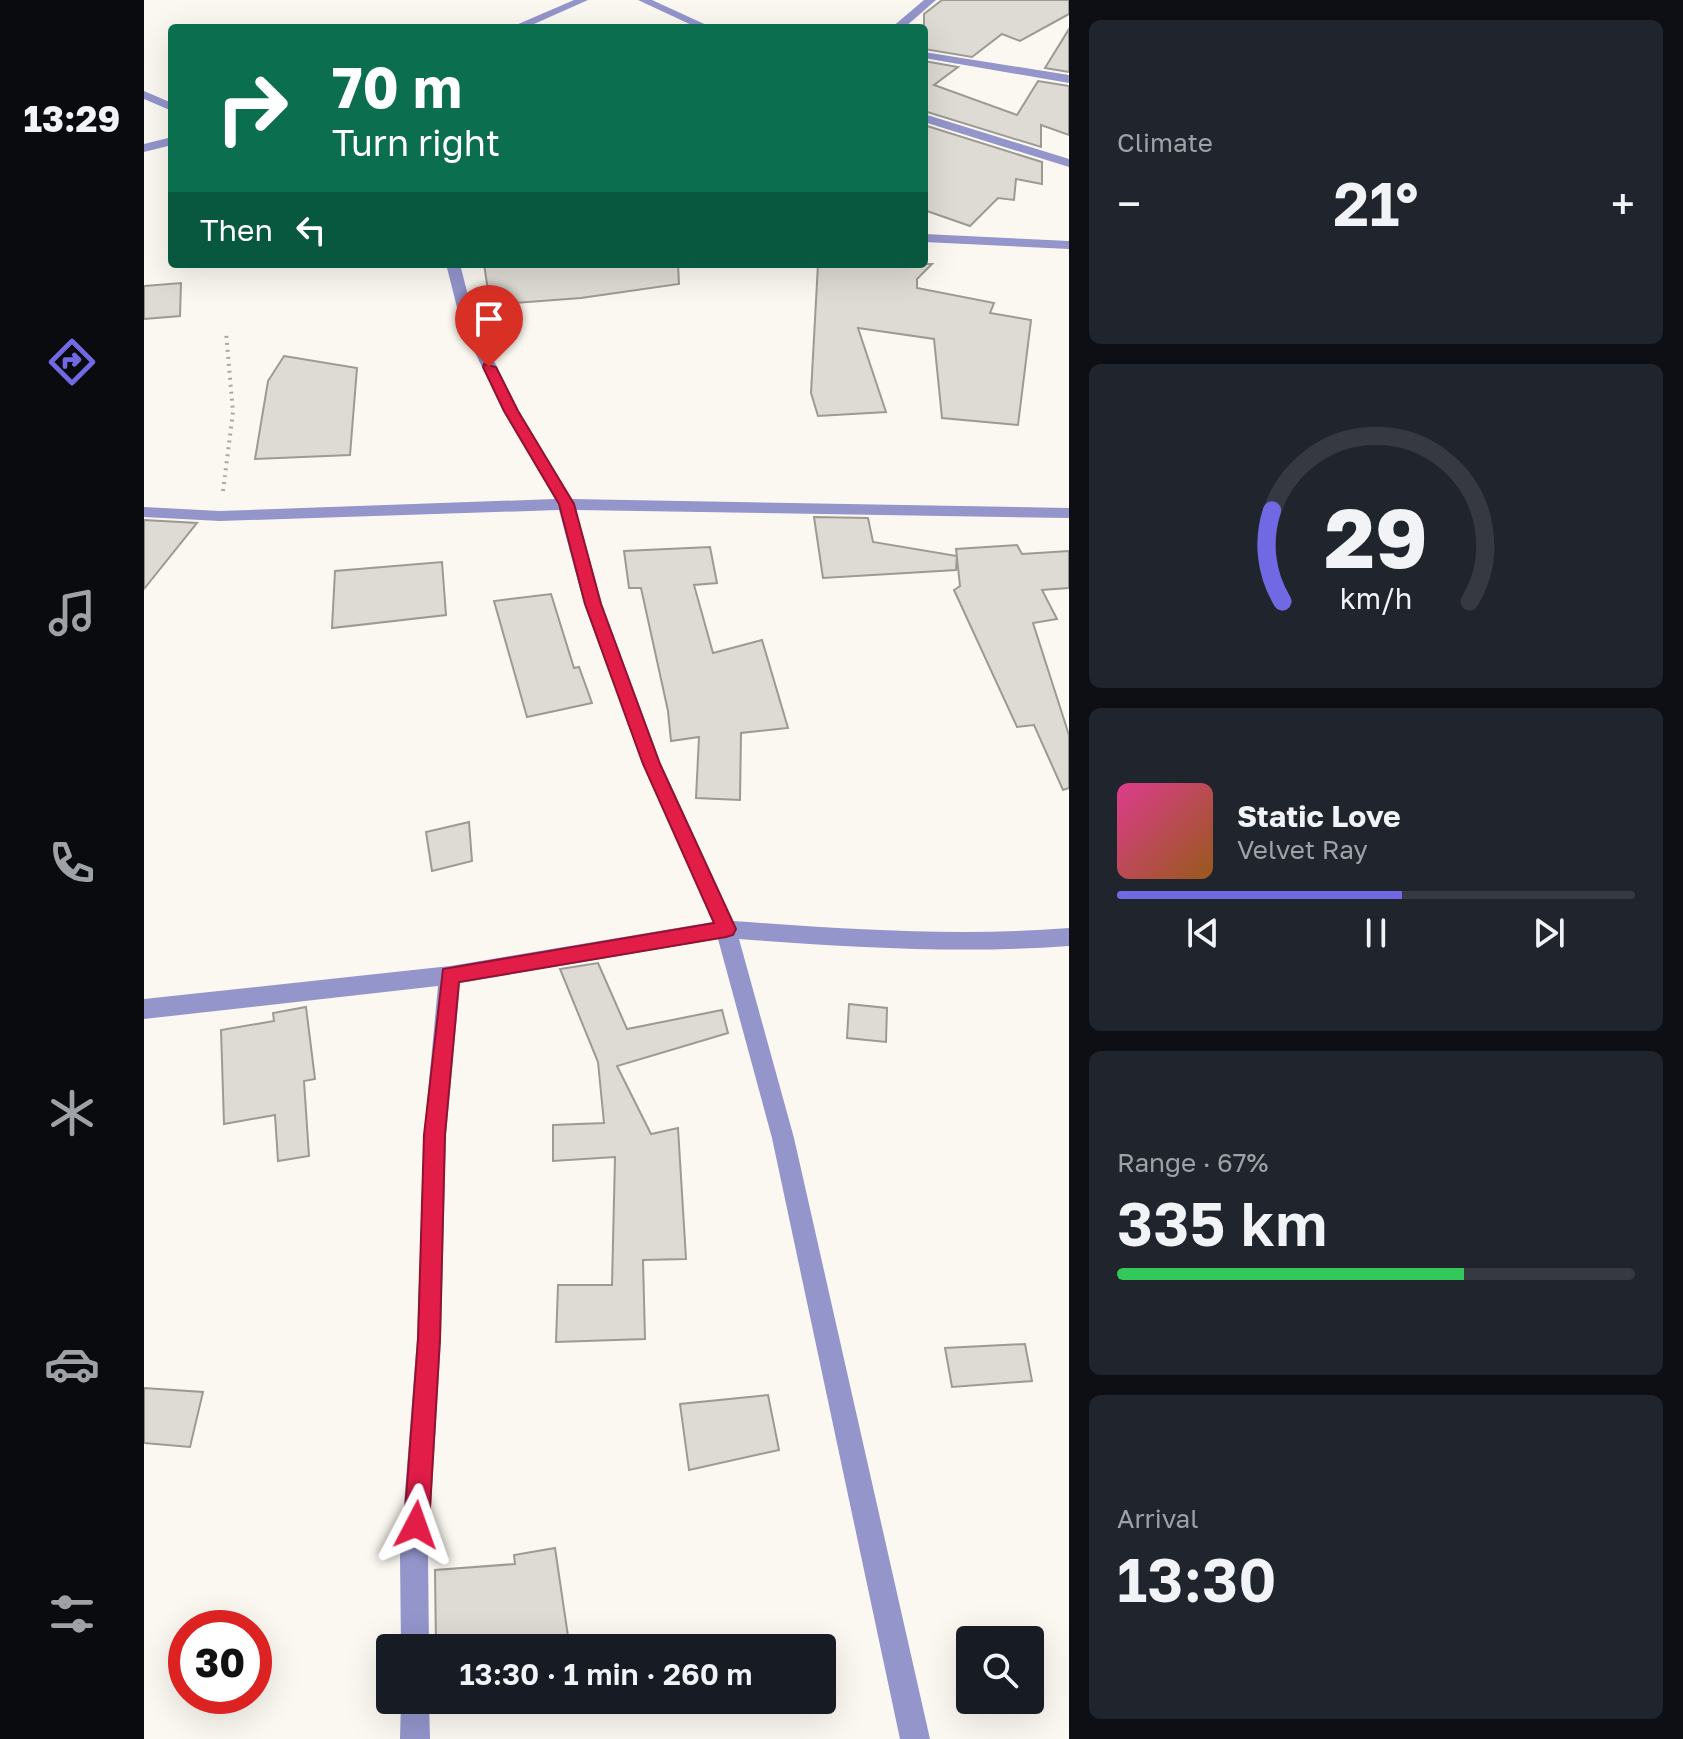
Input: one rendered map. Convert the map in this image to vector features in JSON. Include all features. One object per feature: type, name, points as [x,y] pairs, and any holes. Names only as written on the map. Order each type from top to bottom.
[{"type":"street","points":[[525,24],[583,0]]},
{"type":"street","points":[[643,0],[698,24]]},
{"type":"street","points":[[902,24],[931,0]]},
{"type":"street","points":[[928,56],[1069,79]]},
{"type":"street","points":[[144,95],[168,105]]},
{"type":"street","points":[[928,119],[1069,163]]},
{"type":"street","points":[[144,148],[168,142]]},
{"type":"street","points":[[928,238],[1069,245]]},
{"type":"street","points":[[454,268],[474,335],[511,411],[566,504],[593,604],[652,764],[726,929],[783,1138],[915,1739]]},
{"type":"street","points":[[144,512],[220,516],[566,504],[1069,513]]},
{"type":"street","points":[[144,1009],[450,975],[726,929],[857,939],[1004,942],[1069,937]]},
{"type":"street","points":[[415,1634],[414,1556],[429,1339],[435,1135],[450,975]]},
{"type":"street","points":[[415,1714],[415,1739]]},
{"type":"path","points":[[220,516],[233,412],[226,332]]},
{"type":"building","points":[[942,0],[1069,0],[1069,14],[1020,41],[1002,34],[972,57],[928,50],[928,24],[924,24],[924,14]]},
{"type":"building","points":[[1069,29],[1069,72],[1045,68]]},
{"type":"building","points":[[928,62],[958,67],[934,85],[1017,115],[1038,81],[1069,86],[1069,135],[1041,125],[1041,147],[928,112]]},
{"type":"building","points":[[928,126],[1042,162],[1042,184],[1016,179],[1014,200],[998,198],[970,226],[928,211]]},
{"type":"building","points":[[485,268],[678,268],[679,284],[581,298],[490,305]]},
{"type":"building","points":[[818,268],[928,268],[917,279],[917,288],[994,303],[990,313],[1031,320],[1018,425],[942,418],[934,339],[858,328],[886,412],[818,416],[811,393]]},
{"type":"building","points":[[181,283],[180,316],[144,319],[144,286]]},
{"type":"building","points":[[284,356],[357,368],[350,455],[255,459],[268,381]]},
{"type":"building","points":[[814,517],[868,518],[873,542],[957,556],[956,570],[823,578]]},
{"type":"building","points":[[144,520],[197,523],[144,589]]},
{"type":"building","points":[[1017,545],[1022,554],[1069,551],[1069,588],[1042,590],[1057,619],[1033,623],[1069,735],[1069,788],[1063,790],[1034,725],[1017,727],[954,590],[960,586],[956,549]]},
{"type":"building","points":[[710,547],[717,583],[694,585],[713,653],[762,640],[788,728],[741,733],[740,800],[696,798],[699,737],[671,741],[668,711],[641,588],[629,588],[624,551]]},
{"type":"building","points":[[442,562],[446,615],[332,628],[335,571]]},
{"type":"building","points":[[551,594],[574,668],[579,667],[592,703],[527,717],[494,601]]},
{"type":"building","points":[[469,822],[472,861],[432,871],[426,832]]},
{"type":"building","points":[[598,963],[627,1029],[722,1010],[728,1033],[617,1066],[651,1134],[678,1128],[686,1259],[643,1260],[645,1339],[556,1342],[558,1285],[612,1285],[615,1157],[553,1161],[553,1125],[604,1123],[598,1062],[560,969]]},
{"type":"building","points":[[849,1004],[887,1008],[886,1042],[847,1038]]},
{"type":"building","points":[[306,1007],[315,1079],[304,1081],[309,1156],[278,1161],[275,1115],[224,1124],[221,1030],[274,1021],[273,1013]]},
{"type":"building","points":[[1025,1344],[1032,1381],[952,1387],[945,1348]]},
{"type":"building","points":[[144,1388],[203,1392],[190,1447],[144,1443]]},
{"type":"building","points":[[768,1395],[779,1450],[689,1470],[680,1404]]},
{"type":"building","points":[[555,1548],[568,1634],[436,1634],[435,1570],[515,1564],[514,1555]]},
{"type":"route","points":[[416,1525],[429,1339],[435,1135],[450,975],[726,929],[652,764],[593,604],[566,504],[489,367]]}]
